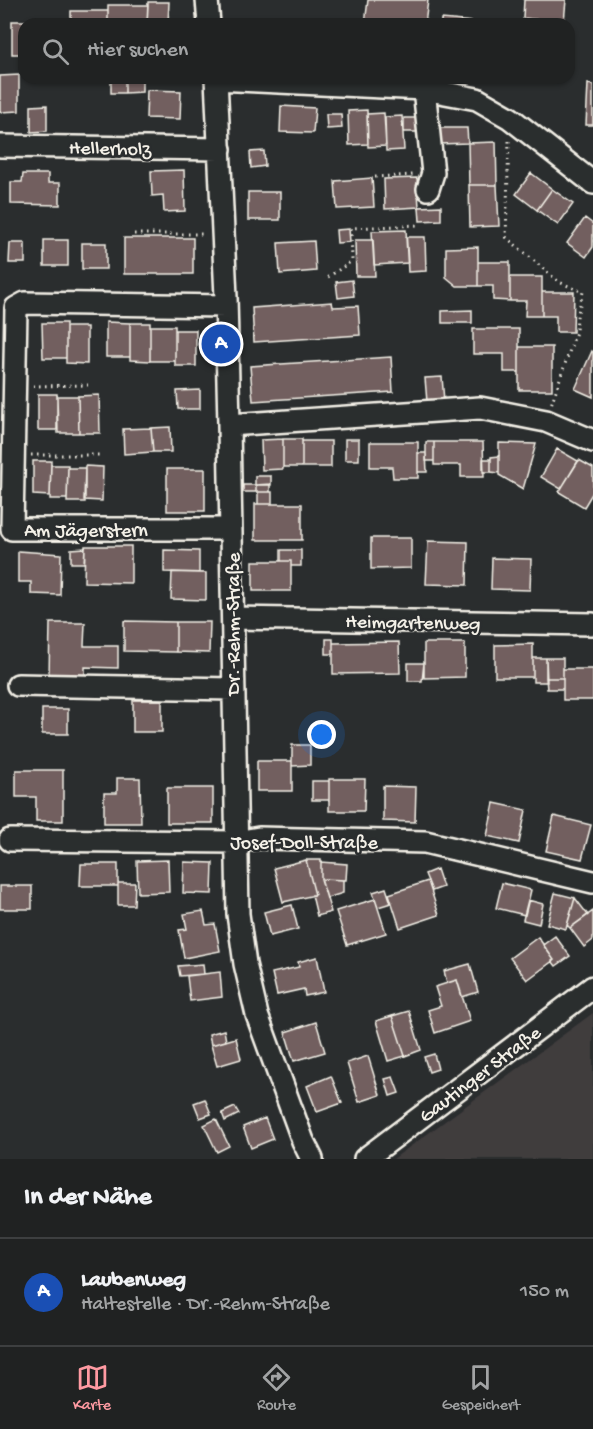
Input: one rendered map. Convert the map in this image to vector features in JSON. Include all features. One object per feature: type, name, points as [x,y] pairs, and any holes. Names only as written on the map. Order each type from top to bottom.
[{"type":"street","points":[[207,0],[208,18]]},
{"type":"street","name":"Dr.-Rehm-Straße","points":[[216,84],[226,306],[238,914],[254,1005],[295,1120],[312,1159]]},
{"type":"street","points":[[320,84],[424,89],[477,99],[510,118],[593,183]]},
{"type":"street","points":[[424,89],[430,181]]},
{"type":"street","name":"Hellerholz","points":[[0,146],[220,149]]},
{"type":"street","name":"Am Jägerstern","points":[[226,306],[24,303],[16,308],[12,529],[231,529]]},
{"type":"street","points":[[229,425],[480,408],[546,421],[593,441]]},
{"type":"street","name":"Heimgartenweg","points":[[233,618],[593,624]]},
{"type":"street","points":[[18,685],[232,689]]},
{"type":"street","name":"Josef-Doll-Straße","points":[[10,840],[236,842],[259,838],[425,842],[593,882]]},
{"type":"street","name":"Gautinger Straße","points":[[364,1159],[593,987]]},
{"type":"path","points":[[510,118],[506,237],[559,282],[583,292],[576,332],[546,421]]},
{"type":"path","points":[[375,177],[430,181]]},
{"type":"path","points":[[328,278],[352,261],[351,228],[419,225]]},
{"type":"path","points":[[134,234],[223,234]]},
{"type":"path","points":[[15,386],[88,386]]},
{"type":"path","points":[[14,454],[99,455]]},
{"type":"shaded area","points":[[593,1013],[593,1159],[393,1159]]},
{"type":"building","points":[[368,0],[428,0],[426,18],[366,18]]},
{"type":"building","points":[[524,0],[566,0],[564,18],[523,18]]},
{"type":"building","points":[[148,2],[169,2],[168,18],[147,18]]},
{"type":"building","points":[[108,5],[148,5],[147,18],[108,18]]},
{"type":"building","points":[[71,11],[108,11],[108,18],[71,18]]},
{"type":"building","points":[[12,21],[18,21],[18,54],[12,54]]},
{"type":"building","points":[[18,75],[19,111],[0,112],[0,76]]},
{"type":"building","points":[[111,84],[125,84],[125,93],[111,93]]},
{"type":"building","points":[[125,84],[142,84],[142,92],[125,93]]},
{"type":"building","points":[[588,84],[593,85],[593,125],[586,125]]},
{"type":"building","points":[[147,90],[181,91],[180,119],[146,118]]},
{"type":"building","points":[[47,105],[47,131],[31,132],[31,106]]},
{"type":"building","points":[[281,106],[315,108],[313,133],[280,132]]},
{"type":"building","points":[[367,110],[368,144],[349,145],[348,111]]},
{"type":"building","points":[[384,113],[386,146],[368,147],[367,114]]},
{"type":"building","points":[[326,114],[341,114],[342,128],[327,129]]},
{"type":"building","points":[[402,116],[404,150],[386,151],[385,117]]},
{"type":"building","points":[[404,118],[423,118],[424,132],[404,132]]},
{"type":"building","points":[[438,128],[467,128],[468,143],[439,144]]},
{"type":"building","points":[[496,142],[497,185],[469,185],[468,143]]},
{"type":"building","points":[[264,151],[265,166],[251,168],[250,152]]},
{"type":"building","points":[[184,170],[185,211],[164,212],[163,195],[152,196],[151,171]]},
{"type":"building","points":[[531,173],[552,189],[537,210],[516,194]]},
{"type":"building","points":[[23,174],[48,174],[48,183],[60,183],[60,205],[11,204],[11,182],[22,182]]},
{"type":"building","points":[[372,178],[374,207],[337,209],[335,181]]},
{"type":"building","points":[[417,178],[419,207],[385,209],[384,179]]},
{"type":"building","points":[[469,185],[497,185],[499,226],[470,227]]},
{"type":"building","points":[[552,189],[573,204],[558,225],[537,210]]},
{"type":"building","points":[[248,192],[280,192],[280,220],[248,220]]},
{"type":"building","points":[[441,206],[441,220],[420,221],[419,207]]},
{"type":"building","points":[[585,218],[593,224],[593,247],[586,257],[567,243]]},
{"type":"building","points":[[349,229],[350,242],[337,243],[336,230]]},
{"type":"building","points":[[406,230],[408,263],[374,265],[372,231]]},
{"type":"building","points":[[406,237],[425,237],[426,271],[408,272]]},
{"type":"building","points":[[124,238],[193,238],[193,274],[124,274]]},
{"type":"building","points":[[44,240],[68,240],[68,266],[44,266]]},
{"type":"building","points":[[355,240],[373,240],[375,276],[356,276]]},
{"type":"building","points":[[314,241],[316,271],[280,274],[278,243]]},
{"type":"building","points":[[10,243],[25,243],[25,263],[9,263]]},
{"type":"building","points":[[82,243],[106,243],[106,269],[82,269]]},
{"type":"building","points":[[478,247],[478,286],[457,286],[446,277],[446,248]]},
{"type":"building","points":[[478,262],[510,262],[510,301],[493,300],[493,286],[478,286]]},
{"type":"building","points":[[510,277],[542,277],[542,316],[525,316],[526,301],[510,301]]},
{"type":"building","points":[[352,280],[354,296],[338,298],[336,282]]},
{"type":"building","points":[[542,292],[574,292],[573,332],[556,332],[556,316],[542,316]]},
{"type":"building","points":[[332,302],[333,307],[358,306],[360,335],[254,342],[252,308]]},
{"type":"building","points":[[472,310],[472,323],[442,323],[442,311]]},
{"type":"building","points":[[106,322],[130,323],[130,357],[106,357]]},
{"type":"building","points":[[42,323],[66,323],[66,358],[43,358]]},
{"type":"building","points":[[130,323],[150,323],[150,361],[130,360]]},
{"type":"building","points":[[150,326],[175,326],[175,361],[150,361]]},
{"type":"building","points":[[66,327],[87,327],[87,364],[66,363]]},
{"type":"building","points":[[473,329],[519,329],[519,372],[504,372],[504,354],[473,354]]},
{"type":"building","points":[[175,330],[196,330],[196,366],[175,366]]},
{"type":"building","points":[[519,347],[552,347],[552,390],[519,390]]},
{"type":"building","points":[[593,352],[593,397],[575,389]]},
{"type":"building","points":[[391,357],[393,392],[253,401],[250,366]]},
{"type":"building","points":[[442,377],[444,401],[427,402],[425,378]]},
{"type":"building","points":[[200,390],[200,409],[178,409],[177,391]]},
{"type":"building","points":[[38,394],[57,394],[57,430],[38,430]]},
{"type":"building","points":[[99,395],[100,433],[79,433],[78,396]]},
{"type":"building","points":[[57,396],[78,396],[79,433],[58,433]]},
{"type":"building","points":[[170,427],[171,452],[153,452],[151,428]]},
{"type":"building","points":[[151,428],[153,452],[124,454],[123,429]]},
{"type":"building","points":[[283,439],[283,469],[262,470],[261,440]]},
{"type":"building","points":[[283,439],[302,439],[302,467],[283,467]]},
{"type":"building","points":[[345,439],[359,439],[359,460],[345,460]]},
{"type":"building","points":[[302,441],[331,441],[331,467],[302,467]]},
{"type":"building","points":[[370,442],[418,442],[418,478],[393,478],[392,467],[370,467]]},
{"type":"building","points":[[426,442],[434,442],[434,461],[426,461]]},
{"type":"building","points":[[434,442],[483,442],[484,477],[461,477],[461,465],[434,465]]},
{"type":"building","points":[[499,443],[536,444],[523,489],[499,475]]},
{"type":"building","points":[[557,449],[578,461],[561,489],[541,477]]},
{"type":"building","points":[[418,453],[426,453],[427,472],[418,472]]},
{"type":"building","points":[[499,456],[499,473],[491,472],[491,457]]},
{"type":"building","points":[[483,459],[491,459],[491,472],[483,472]]},
{"type":"building","points":[[579,460],[593,468],[593,492],[584,507],[559,492]]},
{"type":"building","points":[[33,461],[51,461],[50,496],[33,495]]},
{"type":"building","points":[[51,465],[68,465],[67,499],[50,499]]},
{"type":"building","points":[[85,466],[103,467],[102,501],[84,500]]},
{"type":"building","points":[[68,468],[85,468],[85,502],[67,502]]},
{"type":"building","points":[[167,469],[205,469],[205,511],[167,511]]},
{"type":"building","points":[[255,476],[271,476],[271,485],[255,485]]},
{"type":"building","points":[[270,484],[270,492],[256,492],[256,485]]},
{"type":"building","points":[[243,485],[256,485],[256,492],[243,492]]},
{"type":"building","points":[[258,492],[272,492],[272,504],[258,504]]},
{"type":"building","points":[[255,504],[302,504],[302,540],[255,540]]},
{"type":"building","points":[[371,538],[411,538],[411,568],[371,569]]},
{"type":"building","points":[[428,541],[468,542],[467,585],[426,584]]},
{"type":"building","points":[[85,546],[131,546],[131,583],[84,582]]},
{"type":"building","points":[[85,548],[84,563],[71,563],[71,549]]},
{"type":"building","points":[[164,550],[199,551],[199,573],[164,572]]},
{"type":"building","points":[[281,550],[301,550],[301,566],[291,566],[291,561],[281,561]]},
{"type":"building","points":[[18,551],[61,554],[60,595],[31,594],[31,582],[18,582]]},
{"type":"building","points":[[492,558],[531,559],[530,590],[491,589]]},
{"type":"building","points":[[253,561],[291,561],[291,591],[253,591]]},
{"type":"building","points":[[172,572],[206,573],[206,600],[171,599]]},
{"type":"building","points":[[124,621],[176,622],[176,652],[124,651]]},
{"type":"building","points":[[176,622],[210,622],[209,653],[176,652]]},
{"type":"building","points":[[50,623],[85,623],[84,646],[118,646],[118,668],[85,667],[85,678],[49,678]]},
{"type":"building","points":[[326,639],[333,639],[333,654],[326,654]]},
{"type":"building","points":[[399,642],[400,673],[333,674],[333,643]]},
{"type":"building","points":[[424,643],[465,643],[465,677],[424,678]]},
{"type":"building","points":[[533,644],[533,677],[495,677],[495,645]]},
{"type":"building","points":[[533,658],[546,658],[547,682],[533,682]]},
{"type":"building","points":[[546,658],[563,658],[563,678],[546,678]]},
{"type":"building","points":[[408,663],[424,663],[422,681],[408,681]]},
{"type":"building","points":[[563,669],[593,669],[593,700],[563,700]]},
{"type":"building","points":[[546,678],[563,678],[563,689],[547,689]]},
{"type":"building","points":[[133,700],[162,700],[162,732],[133,732]]},
{"type":"building","points":[[42,709],[68,709],[68,734],[42,734]]},
{"type":"building","points":[[292,745],[310,745],[310,765],[292,766]]},
{"type":"building","points":[[257,761],[292,761],[292,791],[257,791]]},
{"type":"building","points":[[16,770],[63,770],[63,821],[36,821],[36,797],[16,797]]},
{"type":"building","points":[[117,778],[140,778],[141,823],[104,823],[104,793],[117,793]]},
{"type":"building","points":[[329,779],[365,779],[364,811],[329,811]]},
{"type":"building","points":[[312,781],[329,781],[329,800],[312,800]]},
{"type":"building","points":[[383,786],[416,787],[415,822],[383,821]]},
{"type":"building","points":[[167,788],[213,788],[213,823],[167,823]]},
{"type":"building","points":[[494,803],[526,810],[519,843],[487,836]]},
{"type":"building","points":[[554,816],[591,825],[582,859],[546,851]]},
{"type":"building","points":[[168,860],[169,892],[138,893],[137,861]]},
{"type":"building","points":[[306,860],[315,895],[283,902],[274,868]]},
{"type":"building","points":[[306,860],[321,860],[321,879],[331,912],[317,916],[312,895],[315,895]]},
{"type":"building","points":[[184,862],[213,863],[212,894],[183,893]]},
{"type":"building","points":[[321,862],[347,864],[346,880],[321,879]]},
{"type":"building","points":[[81,864],[118,864],[118,886],[80,886]]},
{"type":"building","points":[[437,869],[443,887],[432,891],[425,874]]},
{"type":"building","points":[[321,879],[343,880],[343,893],[327,898]]},
{"type":"building","points":[[428,881],[439,915],[400,928],[389,894]]},
{"type":"building","points":[[118,883],[135,883],[134,905],[118,905]]},
{"type":"building","points":[[502,883],[531,890],[525,915],[496,908]]},
{"type":"building","points":[[0,886],[32,886],[32,909],[0,909]]},
{"type":"building","points":[[386,888],[391,903],[378,907],[373,892]]},
{"type":"building","points":[[555,893],[575,898],[566,929],[547,924]]},
{"type":"building","points":[[575,898],[588,915],[570,928],[567,925]]},
{"type":"building","points":[[375,899],[386,933],[347,945],[336,911]]},
{"type":"building","points":[[528,900],[543,904],[539,924],[523,920]]},
{"type":"building","points":[[292,905],[298,929],[270,936],[264,912]]},
{"type":"building","points":[[203,911],[206,925],[215,924],[220,951],[184,958],[179,930],[187,929],[184,914]]},
{"type":"building","points":[[593,911],[593,940],[584,947],[570,928]]},
{"type":"building","points":[[555,936],[570,956],[556,966],[543,945]]},
{"type":"building","points":[[538,937],[554,960],[527,980],[510,958]]},
{"type":"building","points":[[317,957],[324,992],[305,996],[304,989],[277,995],[272,973],[299,967],[298,962]]},
{"type":"building","points":[[203,964],[204,974],[180,976],[178,966]]},
{"type":"building","points":[[470,964],[478,992],[462,997],[457,980],[447,983],[444,971]]},
{"type":"building","points":[[220,972],[222,997],[190,1001],[187,976]]},
{"type":"building","points":[[457,980],[470,1021],[435,1033],[428,1010],[441,1006],[435,987]]},
{"type":"building","points":[[409,1011],[421,1050],[405,1056],[392,1016]]},
{"type":"building","points":[[392,1016],[405,1056],[388,1061],[376,1021]]},
{"type":"building","points":[[316,1022],[325,1052],[294,1061],[285,1032]]},
{"type":"building","points":[[224,1030],[226,1041],[211,1045],[209,1034]]},
{"type":"building","points":[[236,1038],[241,1059],[217,1066],[211,1045]]},
{"type":"building","points":[[434,1054],[438,1069],[429,1072],[424,1057]]},
{"type":"building","points":[[368,1056],[380,1095],[359,1102],[347,1063]]},
{"type":"building","points":[[331,1076],[342,1103],[317,1112],[307,1086]]},
{"type":"building","points":[[393,1077],[399,1093],[390,1096],[385,1079]]},
{"type":"building","points":[[205,1099],[211,1114],[200,1118],[194,1103]]},
{"type":"building","points":[[235,1107],[239,1114],[225,1121],[222,1113]]},
{"type":"building","points":[[265,1118],[273,1139],[251,1148],[243,1127]]},
{"type":"building","points":[[216,1119],[229,1146],[217,1152],[204,1125]]},
{"type":"place","name":"Laubenweg","points":[[221,344]]}]
